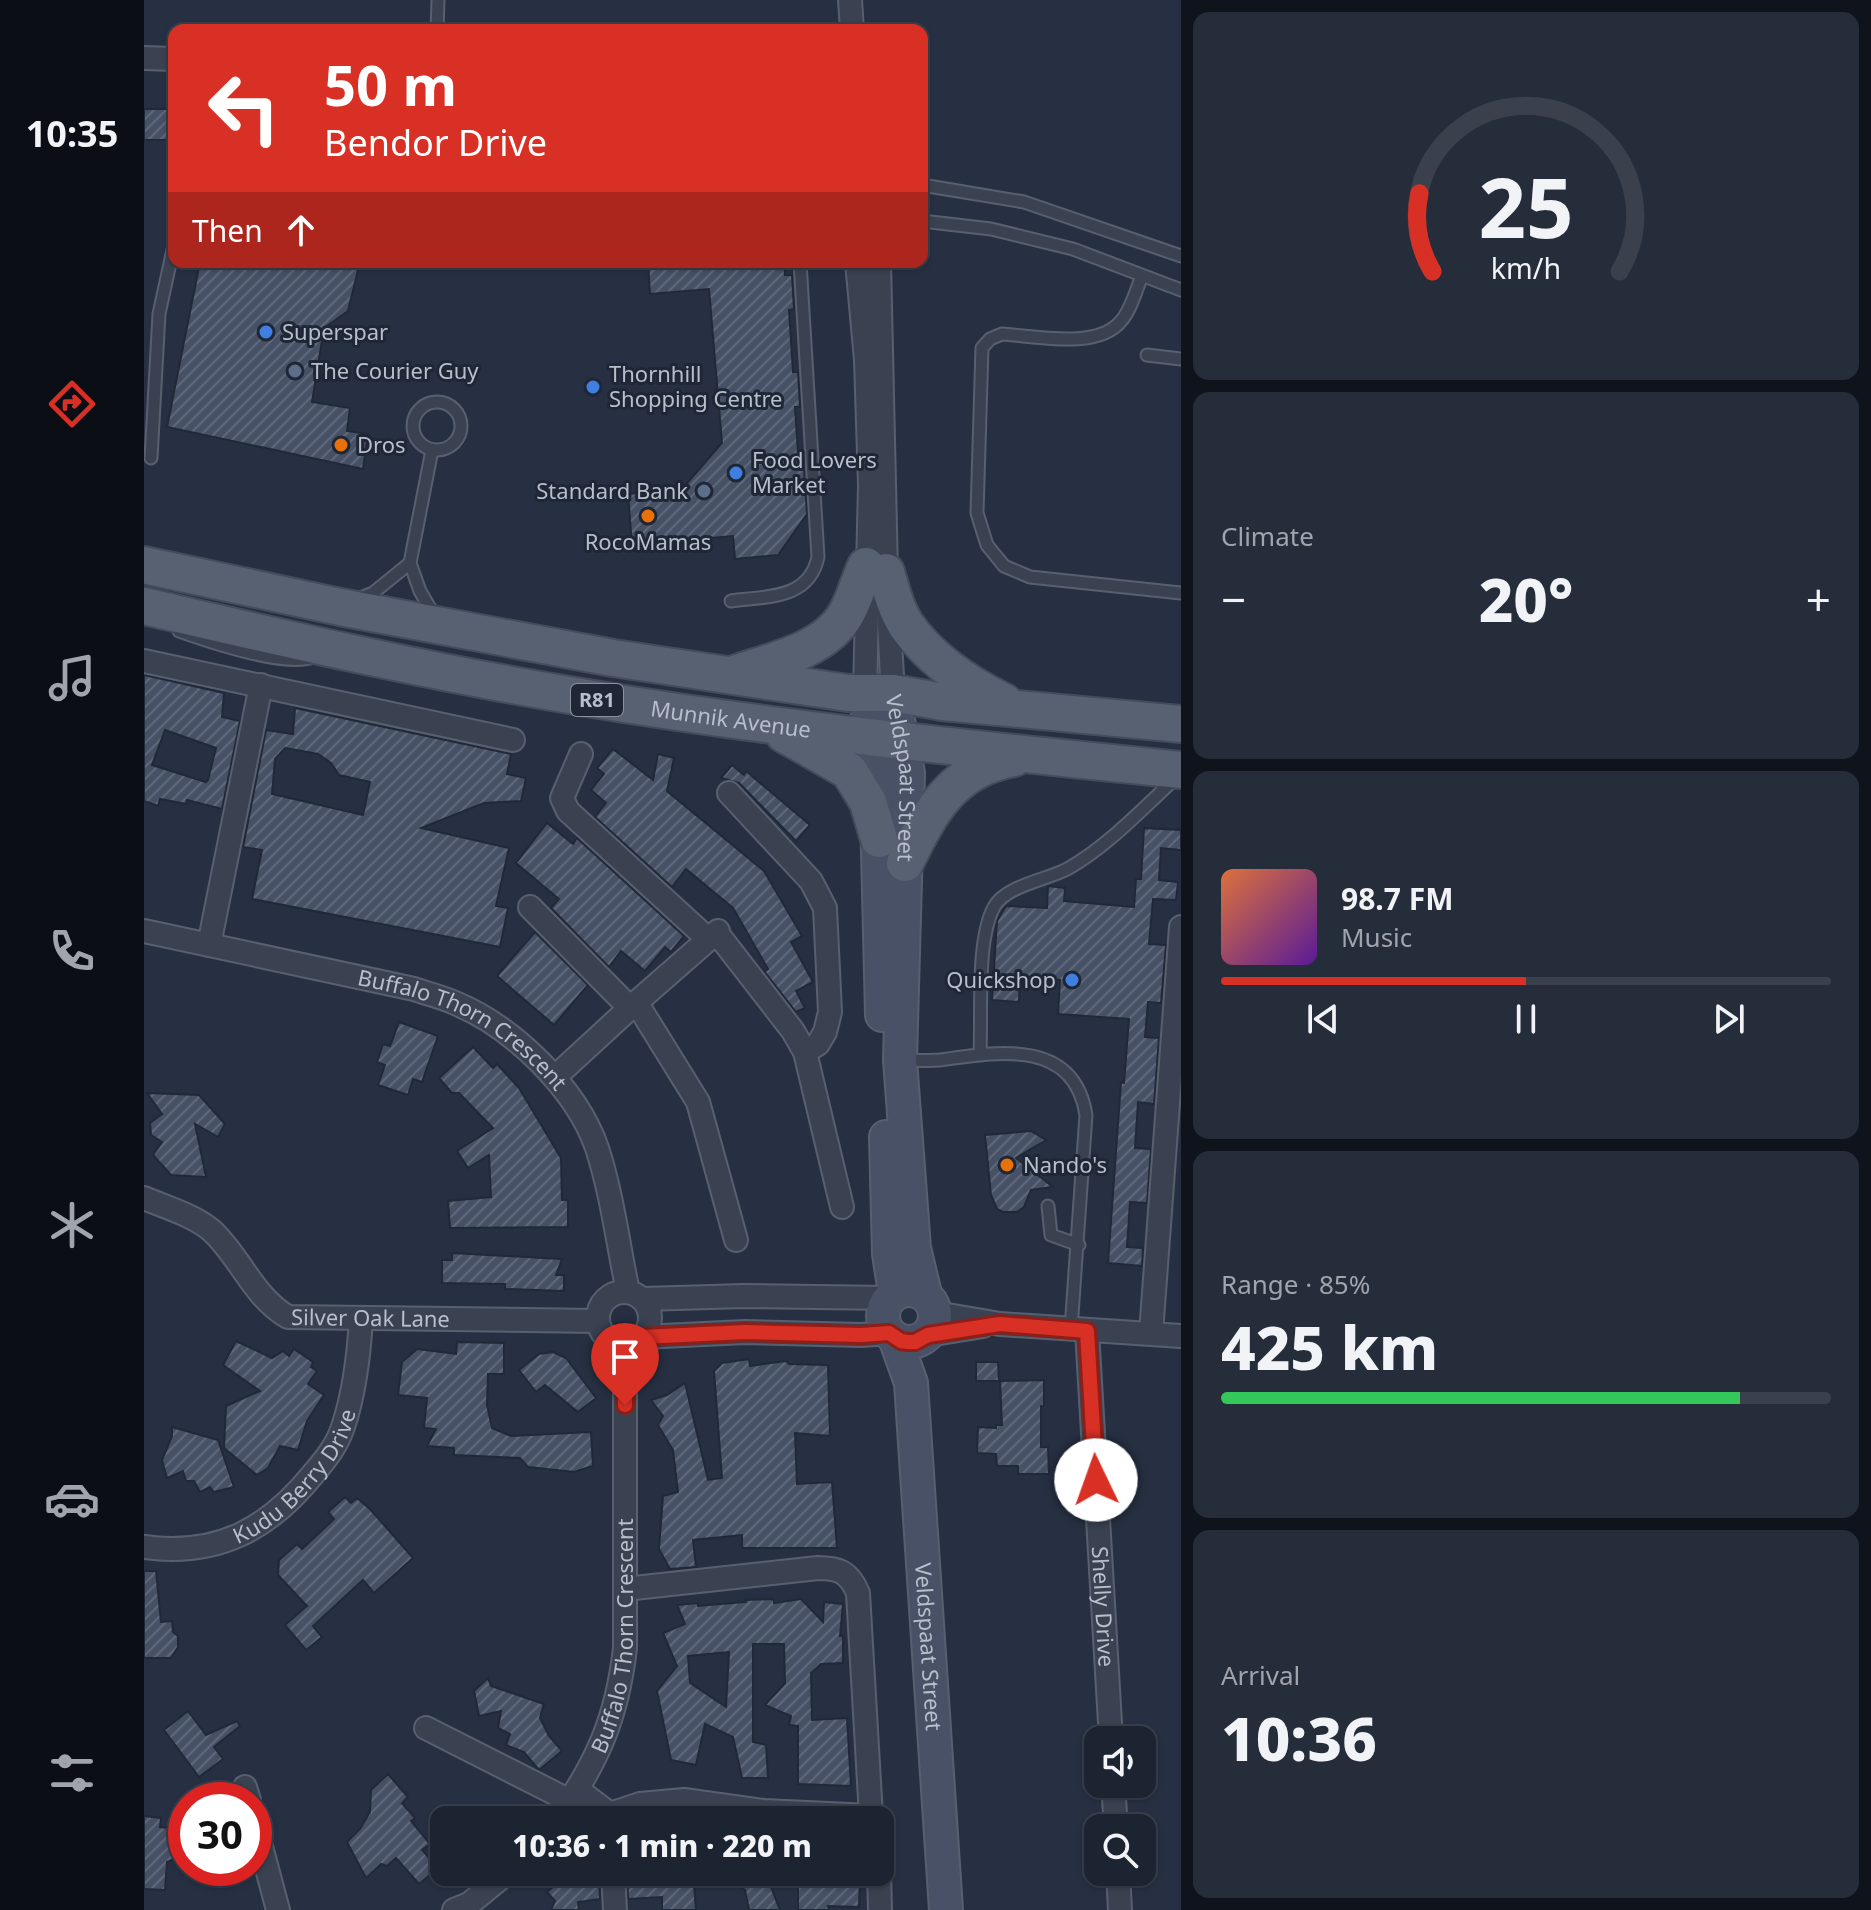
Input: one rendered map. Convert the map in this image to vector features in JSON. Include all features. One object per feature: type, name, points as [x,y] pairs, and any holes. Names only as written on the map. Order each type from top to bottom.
[{"type":"main road","name":"Munnik Avenue","points":[[144,565],[340,607],[613,658],[848,693],[879,693],[943,702],[1181,724]]},
{"type":"main road","points":[[732,675],[805,650],[829,634],[876,569],[906,624],[937,658],[977,689],[1016,709]]},
{"type":"main road","name":"Munnik Avenue","points":[[155,617],[581,697],[886,738],[1181,771]]},
{"type":"main road","points":[[765,723],[849,771],[892,851],[969,773],[998,761],[1032,755]]},
{"type":"street","points":[[850,0],[852,24]]},
{"type":"street","points":[[144,58],[168,59]]},
{"type":"street","name":"Veldspaat Street","points":[[858,268],[866,360],[876,569]]},
{"type":"street","name":"Veldspaat Street","points":[[879,268],[876,569],[879,693],[886,738],[876,770],[892,851],[900,1060],[914,1248],[910,1318],[911,1383],[946,1910]]},
{"type":"street","points":[[144,661],[513,740]]},
{"type":"street","points":[[209,945],[261,685]]},
{"type":"street","points":[[581,754],[562,798],[568,811],[716,933],[793,1031],[805,1052],[842,1207]]},
{"type":"street","points":[[729,793],[811,881],[825,908],[830,1012],[818,1044],[805,1052]]},
{"type":"street","name":"Veldspaat Street","points":[[892,851],[878,882],[889,1254],[910,1318]]},
{"type":"street","points":[[530,907],[633,1005],[698,1102],[736,1240]]},
{"type":"street","points":[[1151,1333],[1181,927]]},
{"type":"street","name":"Buffalo Thorn Crescent","points":[[144,931],[367,978],[456,1003],[490,1022],[555,1077],[580,1112],[596,1146],[636,1296]]},
{"type":"street","points":[[555,1077],[716,933]]},
{"type":"street","name":"Silver Oak Lane","points":[[144,1198],[208,1227],[226,1246],[267,1303],[288,1317],[598,1321]]},
{"type":"street","points":[[910,1318],[861,1335],[745,1332],[634,1341],[610,1340],[600,1328],[598,1313],[606,1299],[620,1292],[636,1296],[744,1296],[910,1318],[1181,1336]]},
{"type":"street","points":[[634,1341],[650,1323],[651,1314],[636,1296]]},
{"type":"street","name":"Kudu Berry Drive","points":[[144,1547],[175,1550],[245,1534],[272,1517],[301,1490],[332,1451],[343,1428],[359,1364],[361,1318]]},
{"type":"street","name":"Shelly Drive","points":[[1079,1330],[1110,1726]]},
{"type":"street","name":"Buffalo Thorn Crescent","points":[[568,1804],[598,1755],[621,1681],[625,1648],[634,1341]]},
{"type":"street","points":[[625,1589],[818,1568],[835,1568],[846,1572],[858,1593],[871,1806]]},
{"type":"street","points":[[426,1728],[568,1804]]},
{"type":"street","points":[[635,1806],[684,1800],[728,1806]]},
{"type":"street","points":[[272,1886],[278,1910]]},
{"type":"street","points":[[454,1910],[469,1904],[491,1886]]},
{"type":"street","points":[[614,1886],[615,1910]]},
{"type":"street","points":[[879,1886],[880,1910]]},
{"type":"street","points":[[1119,1886],[1120,1910]]},
{"type":"lane","points":[[437,24],[438,0]]},
{"type":"lane","points":[[928,186],[1024,202],[1181,256]]},
{"type":"lane","points":[[928,222],[991,229],[1073,249],[1181,290]]},
{"type":"lane","points":[[151,458],[159,314],[169,268]]},
{"type":"lane","points":[[731,601],[795,590],[812,577],[818,557],[800,268]]},
{"type":"lane","points":[[1142,276],[1122,321],[1105,335],[1086,339],[1002,334],[990,339],[982,348],[977,513],[987,545],[1004,566],[1030,577],[1181,593]]},
{"type":"lane","points":[[1147,355],[1181,359]]},
{"type":"lane","points":[[438,401],[457,411],[461,418],[461,431],[451,447],[432,450],[415,436],[413,421],[419,409],[438,401]]},
{"type":"lane","points":[[432,450],[410,563],[431,612],[444,626]]},
{"type":"lane","points":[[340,607],[373,593],[410,563]]},
{"type":"lane","points":[[980,1053],[984,939],[994,906],[1010,893],[1068,869],[1092,853],[1181,771]]},
{"type":"lane","points":[[900,1060],[937,1060],[980,1053],[1034,1056],[1056,1064],[1074,1078],[1083,1096],[1086,1115],[1079,1245],[1079,1330]]},
{"type":"lane","points":[[1048,1206],[1051,1235],[1079,1245]]},
{"type":"building","points":[[144,109],[168,109],[168,140],[144,140]]},
{"type":"building","points":[[199,268],[359,268],[348,311],[324,328],[312,402],[350,408],[347,431],[368,434],[363,469],[167,427]]},
{"type":"building","points":[[648,268],[784,268],[785,275],[792,275],[794,309],[789,310],[793,372],[798,372],[800,407],[795,407],[799,468],[804,468],[807,514],[778,555],[735,559],[733,536],[632,545],[628,494],[682,489],[722,443],[709,289],[650,294]]},
{"type":"building","points":[[144,675],[224,693],[222,717],[240,721],[222,809],[187,800],[186,804],[160,799],[158,806],[144,801]],"holes":[[[165,730],[216,748],[206,782],[152,765]]]},
{"type":"building","points":[[295,708],[511,754],[507,774],[526,778],[521,801],[484,803],[421,828],[509,848],[496,906],[508,908],[500,947],[252,899],[262,850],[243,847],[266,730],[293,734]],"holes":[[[285,748],[318,754],[331,763],[339,775],[370,782],[363,815],[272,794],[275,759]]]},
{"type":"building","points":[[613,749],[653,780],[658,754],[674,758],[667,791],[764,871],[802,936],[791,942],[813,982],[796,991],[805,1008],[796,1012],[764,971],[768,969],[733,908],[686,869],[672,887],[595,817],[606,803],[591,790],[604,774],[597,768]]},
{"type":"building","points":[[732,765],[744,775],[746,771],[810,825],[796,841],[739,783],[721,778]]},
{"type":"building","points":[[547,823],[573,844],[577,838],[684,936],[671,952],[665,947],[645,971],[621,951],[609,967],[551,908],[559,899],[516,863]]},
{"type":"building","points":[[1144,828],[1181,830],[1181,850],[1161,848],[1159,880],[1178,882],[1176,900],[1153,899],[1149,944],[1166,945],[1161,1003],[1148,1002],[1145,1037],[1159,1038],[1154,1104],[1138,1102],[1135,1148],[1151,1149],[1147,1203],[1130,1202],[1127,1247],[1143,1248],[1142,1266],[1108,1263],[1121,1082],[1124,1083],[1129,1019],[1058,1014],[1060,980],[1020,977],[1019,1002],[992,1000],[997,921],[1006,906],[1047,908],[1048,886],[1065,888],[1064,901],[1134,907],[1136,879],[1141,879]]},
{"type":"building","points":[[535,932],[588,985],[554,1025],[497,976]]},
{"type":"building","points":[[399,1022],[438,1036],[422,1082],[413,1079],[408,1095],[378,1085],[385,1065],[377,1062],[383,1044],[390,1046]]},
{"type":"building","points":[[473,1047],[493,1068],[497,1064],[519,1088],[561,1158],[562,1200],[568,1200],[568,1227],[450,1228],[448,1201],[491,1197],[489,1155],[468,1168],[457,1151],[493,1128],[459,1093],[452,1093],[439,1078]]},
{"type":"building","points":[[147,1093],[199,1095],[225,1124],[218,1137],[195,1124],[206,1177],[171,1175],[153,1155],[162,1142],[151,1135],[150,1123],[162,1114]]},
{"type":"building","name":"Nando's","points":[[1031,1131],[1046,1140],[1016,1158],[1053,1187],[1031,1190],[1024,1207],[1017,1212],[1003,1212],[997,1209],[991,1195],[985,1135]]},
{"type":"building","points":[[452,1253],[562,1259],[556,1275],[564,1275],[564,1291],[505,1289],[505,1284],[442,1283],[442,1260],[452,1260]]},
{"type":"building","points":[[236,1341],[272,1358],[283,1351],[289,1356],[294,1349],[313,1362],[311,1367],[317,1371],[308,1384],[324,1395],[307,1421],[298,1450],[280,1446],[268,1468],[257,1475],[224,1448],[226,1406],[260,1391],[223,1365]]},
{"type":"building","points":[[457,1342],[504,1343],[504,1374],[488,1374],[487,1405],[492,1428],[511,1436],[591,1432],[593,1466],[574,1472],[528,1467],[520,1458],[454,1455],[454,1448],[427,1446],[436,1429],[424,1428],[427,1398],[398,1395],[402,1362],[417,1349],[456,1354]]},
{"type":"building","points":[[553,1352],[566,1358],[596,1398],[578,1412],[545,1385],[536,1392],[519,1370],[539,1354]]},
{"type":"building","points":[[749,1359],[750,1366],[786,1361],[789,1364],[828,1365],[830,1436],[795,1433],[797,1484],[832,1482],[837,1548],[742,1548],[742,1535],[693,1540],[696,1567],[670,1569],[659,1549],[663,1496],[678,1492],[673,1450],[658,1425],[663,1416],[651,1400],[667,1395],[685,1383],[708,1480],[722,1478],[714,1371],[722,1363]]},
{"type":"building","points":[[976,1362],[998,1362],[999,1381],[976,1381]]},
{"type":"building","points":[[1044,1380],[1041,1447],[1048,1447],[1049,1474],[1018,1474],[1018,1466],[997,1466],[996,1454],[977,1453],[978,1427],[996,1428],[996,1425],[1002,1425],[1000,1381]]},
{"type":"building","points":[[172,1427],[218,1440],[234,1487],[214,1492],[210,1487],[200,1492],[194,1481],[186,1481],[183,1471],[167,1478],[162,1460],[172,1436]]},
{"type":"building","points":[[345,1497],[351,1503],[357,1498],[370,1509],[413,1558],[374,1593],[363,1580],[313,1626],[322,1637],[306,1650],[285,1625],[307,1606],[278,1575],[279,1560],[297,1544],[302,1549],[334,1519],[328,1512]]},
{"type":"building","points":[[144,1571],[156,1571],[161,1622],[172,1621],[173,1632],[178,1636],[178,1647],[171,1658],[144,1658]]},
{"type":"building","points":[[774,1599],[774,1603],[801,1599],[823,1622],[824,1602],[843,1604],[840,1636],[843,1636],[843,1663],[821,1664],[811,1673],[812,1720],[847,1718],[851,1786],[798,1784],[798,1726],[789,1725],[791,1716],[765,1705],[785,1683],[784,1644],[753,1644],[753,1742],[766,1745],[768,1778],[742,1778],[733,1737],[705,1724],[696,1765],[671,1760],[657,1691],[677,1666],[663,1633],[685,1624],[677,1605],[698,1603],[698,1606]],"holes":[[[729,1652],[726,1707],[690,1683],[688,1656]]]},
{"type":"building","points":[[488,1678],[491,1686],[544,1704],[540,1718],[549,1736],[562,1751],[539,1770],[524,1752],[506,1745],[510,1734],[498,1728],[501,1711],[479,1716],[474,1691]]},
{"type":"building","points":[[188,1711],[206,1735],[237,1721],[240,1726],[214,1747],[223,1759],[199,1777],[164,1730]]},
{"type":"building","points":[[388,1774],[408,1797],[402,1803],[415,1818],[411,1821],[430,1844],[422,1850],[430,1859],[430,1875],[419,1884],[396,1858],[387,1866],[381,1864],[366,1878],[347,1842],[360,1829],[370,1812],[371,1790]]},
{"type":"building","points":[[144,1816],[161,1818],[160,1827],[168,1828],[165,1890],[144,1889]]},
{"type":"building","points":[[554,1886],[599,1886],[600,1899],[578,1902],[579,1910],[551,1910],[555,1901],[547,1892]]},
{"type":"building","points":[[627,1886],[694,1886],[696,1910],[662,1910],[662,1897],[628,1899]]},
{"type":"building","points":[[738,1886],[771,1886],[780,1910],[749,1910],[745,1890]]},
{"type":"building","points":[[798,1886],[860,1886],[859,1907],[828,1906],[829,1910],[798,1910]]},
{"type":"place","name":"Superspar","points":[[266,332]]},
{"type":"place","name":"The Courier Guy","points":[[295,371]]},
{"type":"place","name":"Thornhill Shopping Centre","points":[[593,387]]},
{"type":"place","name":"Dros","points":[[341,445]]},
{"type":"place","name":"Food Lovers Market","points":[[736,473]]},
{"type":"place","name":"Standard Bank","points":[[704,491]]},
{"type":"place","name":"RocoMamas","points":[[648,516]]},
{"type":"place","name":"Quickshop","points":[[1072,980]]},
{"type":"place","name":"Nando's","points":[[1007,1165]]},
{"type":"route","points":[[625,1405],[625,1344],[642,1337],[745,1332],[889,1333],[901,1341],[915,1342],[928,1335],[1000,1324],[1087,1331],[1096,1480]]}]
